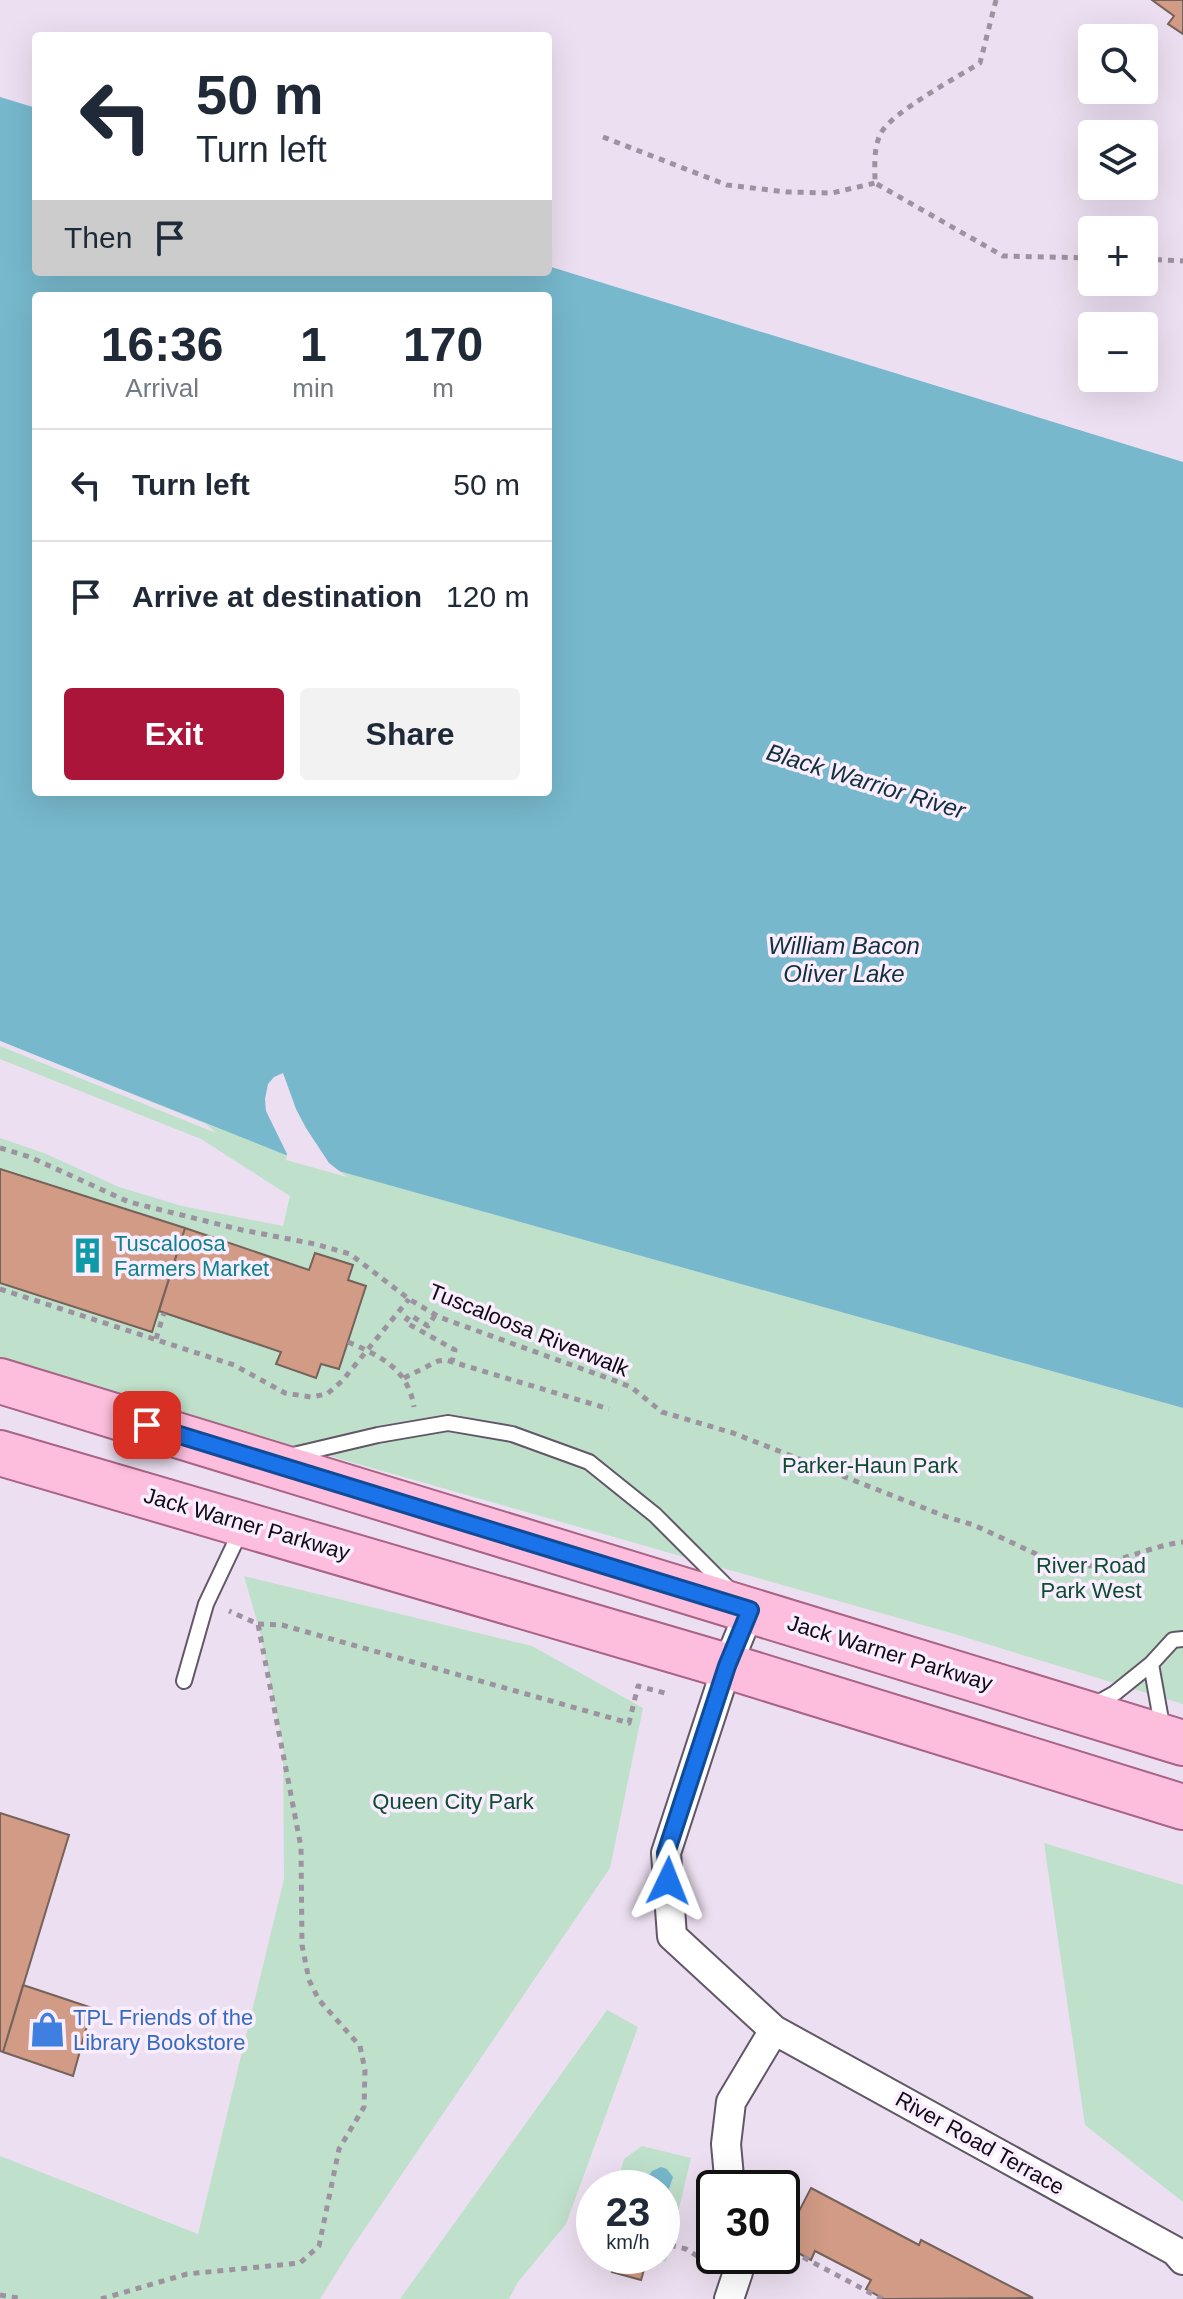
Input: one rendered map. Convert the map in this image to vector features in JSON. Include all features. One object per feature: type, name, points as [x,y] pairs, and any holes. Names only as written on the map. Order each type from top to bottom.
[{"type":"main road","name":"Jack Warner Parkway","points":[[0,1381],[1173,1740]]},
{"type":"main road","name":"Jack Warner Parkway","points":[[0,1453],[244,1523],[720,1685],[1183,1807]]},
{"type":"street","name":"River Road Terrace","points":[[750,1610],[720,1685],[666,1853],[672,1936],[774,2030],[1175,2251],[1183,2260]]},
{"type":"street","points":[[728,2170],[726,2144],[731,2102],[774,2030]]},
{"type":"street","points":[[729,2299],[737,2274]]},
{"type":"lane","points":[[265,1461],[448,1423],[512,1434],[589,1462],[655,1515],[750,1610]]},
{"type":"lane","points":[[184,1681],[206,1604],[244,1523]]},
{"type":"lane","points":[[1080,1712],[1115,1693],[1151,1664],[1173,1640],[1183,1639]]},
{"type":"lane","points":[[1151,1664],[1173,1740]]},
{"type":"path","points":[[875,183],[876,153],[881,131],[896,117],[980,63],[996,0]]},
{"type":"path","points":[[603,137],[727,185],[787,192],[832,193],[875,183],[1003,256],[1078,258]]},
{"type":"path","points":[[1158,260],[1183,261]]},
{"type":"path","name":"Tuscaloosa Riverwalk","points":[[0,1148],[30,1157],[129,1202],[350,1254],[435,1315],[631,1387],[662,1412],[733,1433],[974,1525],[1047,1560],[1075,1568],[1183,1542]]},
{"type":"path","points":[[0,1289],[248,1370],[285,1393],[311,1397],[327,1394],[334,1388],[409,1299]]},
{"type":"path","points":[[156,1339],[164,1313]]},
{"type":"path","points":[[435,1315],[428,1326],[410,1315],[405,1322],[455,1350],[452,1362]]},
{"type":"path","points":[[348,1342],[392,1365],[404,1378],[410,1388],[417,1428]]},
{"type":"path","points":[[404,1378],[438,1361],[452,1362],[609,1409]]},
{"type":"path","points":[[226,1610],[258,1624],[282,1625],[629,1723],[638,1686],[720,1685]]},
{"type":"path","points":[[101,2299],[187,2274],[300,2263],[319,2246],[339,2149],[364,2107],[365,2070],[360,2046],[319,2000],[309,1980],[302,1945],[301,1847],[258,1624]]},
{"type":"path","points":[[800,2256],[882,2299]]},
{"type":"path","points":[[0,2295],[23,2299]]},
{"type":"green space","name":"Parker-Haun Park","points":[[0,907],[297,1159],[1183,1408],[1183,1704],[951,1633],[0,1362],[0,1138],[44,1153],[119,1187],[182,1206],[283,1226],[290,1196],[201,1139],[0,1059]]},
{"type":"green space","name":"Queen City Park","points":[[244,1576],[532,1646],[643,1708],[610,1868],[320,2299],[0,2299],[0,2156],[198,2234],[284,1879],[283,1746],[260,1632]]},
{"type":"green space","points":[[1044,1843],[1183,1885],[1183,2202],[1085,2125]]},
{"type":"green space","points":[[607,2010],[638,2027],[586,2170],[576,2170],[576,2197],[566,2224],[518,2282],[509,2299],[400,2299]]},
{"type":"green space","points":[[642,2146],[691,2158],[680,2204],[680,2170],[621,2170],[624,2159]]},
{"type":"water","name":"William Bacon Oliver Lake","points":[[0,97],[32,107],[32,276],[552,276],[552,267],[1183,462],[1183,1408],[296,1159],[0,1041]]},
{"type":"pier","points":[[0,1041],[206,1124],[216,1133],[0,1046]]},
{"type":"pier","points":[[283,1073],[306,1128],[329,1163],[347,1177],[286,1160],[287,1154],[266,1111],[265,1099],[268,1084]]},
{"type":"building","points":[[1152,0],[1183,0],[1183,34],[1168,24],[1174,16]]},
{"type":"building","name":"Tuscaloosa Farmers Market","points":[[0,1169],[185,1228],[152,1332],[0,1283]]},
{"type":"building","points":[[185,1228],[309,1270],[315,1253],[353,1265],[348,1280],[366,1286],[339,1369],[321,1364],[316,1378],[276,1364],[281,1352],[159,1311]]},
{"type":"building","points":[[0,1813],[69,1835],[3,2052],[0,2051]]},
{"type":"building","name":"TPL Friends of the Library Bookstore","points":[[23,1985],[92,2008],[73,2076],[3,2052]]},
{"type":"building","points":[[811,2188],[919,2245],[921,2240],[1033,2298],[884,2299],[866,2289],[871,2280],[815,2251],[811,2260],[800,2254],[800,2209]]},
{"type":"building","points":[[619,2274],[643,2274],[641,2280]]},
{"type":"place","name":"Tuscaloosa Farmers Market","points":[[88,1256]]},
{"type":"place","name":"TPL Friends of the Library Bookstore","points":[[47,2030]]},
{"type":"route","points":[[147,1425],[750,1610],[727,1666],[666,1853],[668,1881]]},
{"type":"water label","name":"Black Warrior River","points":[[866,781]]},
{"type":"park label","name":"River Road Park West","points":[[1091,1578]]}]
